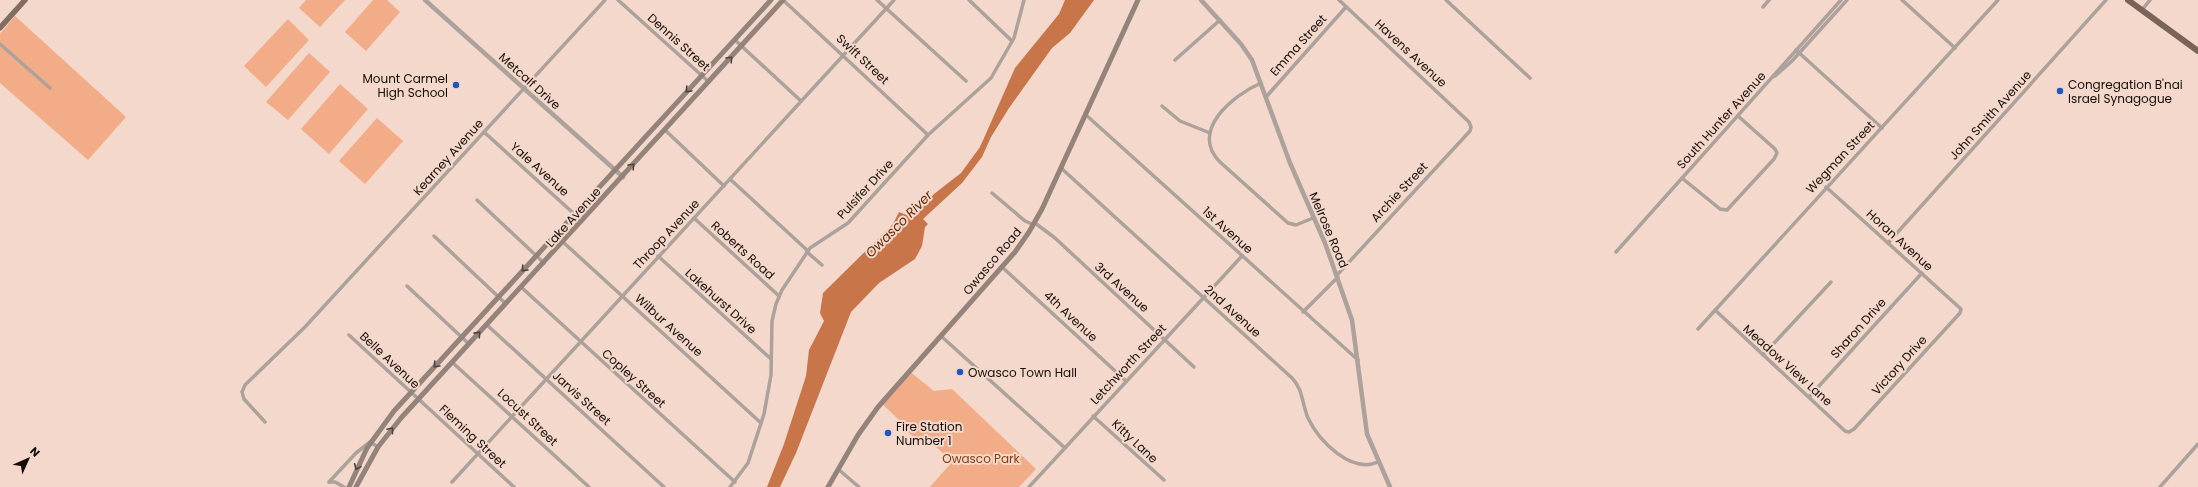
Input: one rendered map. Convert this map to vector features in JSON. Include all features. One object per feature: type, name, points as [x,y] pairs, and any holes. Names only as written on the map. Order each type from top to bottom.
[{"type":"highway","points":[[2128,0],[2198,51]]},
{"type":"main road","points":[[0,28],[25,0]]},
{"type":"main road","name":"Lake Avenue","points":[[349,487],[370,442],[411,392],[771,0]]},
{"type":"main road","name":"Lake Avenue","points":[[356,487],[378,447],[418,400],[783,0]]},
{"type":"main road","name":"Owasco Road","points":[[828,487],[838,468],[872,414],[1002,267],[1022,243],[1035,223],[1138,0]]},
{"type":"street","name":"Metcalf Drive","points":[[425,0],[614,171],[623,177]]},
{"type":"street","name":"Kearney Avenue","points":[[265,422],[244,399],[242,392],[245,385],[305,327],[605,0]]},
{"type":"street","name":"Dennis Street","points":[[618,0],[709,82]]},
{"type":"street","name":"Swift Street","points":[[783,0],[928,135]]},
{"type":"street","points":[[877,0],[966,81]]},
{"type":"street","name":"Throop Avenue","points":[[452,482],[894,0]]},
{"type":"street","points":[[969,0],[1012,41]]},
{"type":"street","name":"Pulsifer Drive","points":[[730,487],[748,463],[768,397],[772,321],[779,296],[807,252],[821,240],[848,223],[928,135],[997,70],[1012,41],[1024,0]]},
{"type":"street","name":"Melrose Road","points":[[1201,0],[1246,51],[1261,83],[1290,163],[1337,276],[1352,320],[1365,427],[1378,462],[1390,487]]},
{"type":"street","name":"Havens Avenue","points":[[1339,0],[1469,122]]},
{"type":"street","points":[[1446,0],[1530,78]]},
{"type":"street","points":[[1763,7],[1769,0]]},
{"type":"street","name":"South Hunter Avenue","points":[[1616,252],[1841,0]]},
{"type":"street","points":[[1771,79],[1800,53],[1847,0]]},
{"type":"street","points":[[1902,0],[1955,48]]},
{"type":"street","name":"Wegman Street","points":[[1698,329],[1998,0]]},
{"type":"street","name":"John Smith Avenue","points":[[1888,243],[2106,0]]},
{"type":"street","points":[[2142,10],[2150,0]]},
{"type":"street","name":"Emma Street","points":[[1266,97],[1346,7]]},
{"type":"street","points":[[1175,60],[1220,20]]},
{"type":"street","points":[[735,40],[802,101]]},
{"type":"street","points":[[0,44],[50,88]]},
{"type":"street","points":[[1796,50],[1882,128]]},
{"type":"street","points":[[1261,83],[1226,105],[1210,133],[1210,147],[1216,158],[1282,218],[1294,225],[1313,218]]},
{"type":"street","points":[[1162,106],[1184,123],[1210,133]]},
{"type":"street","name":"1st Avenue","points":[[1086,115],[1358,360]]},
{"type":"street","points":[[1682,178],[1720,209],[1727,210],[1774,159],[1777,153],[1775,149],[1738,116]]},
{"type":"street","name":"Archie Street","points":[[1303,312],[1470,131],[1471,127],[1469,122]]},
{"type":"street","points":[[665,130],[724,186]]},
{"type":"street","name":"Yale Avenue","points":[[484,132],[582,221]]},
{"type":"street","name":"2nd Avenue","points":[[1061,168],[1295,381],[1302,394],[1308,418],[1322,438],[1337,452],[1356,463],[1367,466],[1378,462]]},
{"type":"street","points":[[730,179],[822,265]]},
{"type":"street","name":"Horan Avenue","points":[[1826,187],[1961,308]]},
{"type":"street","points":[[992,193],[1028,224],[1035,223]]},
{"type":"street","points":[[477,200],[544,263]]},
{"type":"street","name":"Roberts Road","points":[[694,218],[779,296]]},
{"type":"street","name":"3rd Avenue","points":[[1035,223],[1055,238],[1165,339],[1194,368]]},
{"type":"street","points":[[434,236],[506,304]]},
{"type":"street","name":"Wilbur Avenue","points":[[563,242],[761,423]]},
{"type":"street","name":"Lakehurst Drive","points":[[658,256],[771,359]]},
{"type":"street","name":"Letchworth Street","points":[[1029,487],[1242,256]]},
{"type":"street","name":"4th Avenue","points":[[1002,267],[1126,381]]},
{"type":"street","name":"Sharon Drive","points":[[1809,397],[1922,273]]},
{"type":"street","points":[[1763,355],[1830,282]]},
{"type":"street","points":[[407,286],[469,344]]},
{"type":"street","name":"Copley Street","points":[[521,288],[735,482]]},
{"type":"street","name":"Victory Drive","points":[[1849,432],[1854,429],[1960,313],[1961,308]]},
{"type":"street","name":"Meadow View Lane","points":[[1714,310],[1845,431],[1849,432]]},
{"type":"street","name":"Jarvis Street","points":[[487,325],[664,487]]},
{"type":"street","name":"Belle Avenue","points":[[348,335],[418,400]]},
{"type":"street","points":[[941,336],[1065,448]]},
{"type":"street","name":"Locust Street","points":[[453,363],[513,416],[589,487]]},
{"type":"street","name":"Fleming Street","points":[[418,400],[514,487]]},
{"type":"street","name":"Kitty Lane","points":[[1093,416],[1164,480]]},
{"type":"street","points":[[370,442],[378,447]]},
{"type":"street","name":"Lake Avenue","points":[[344,487],[335,482],[329,482],[356,453],[370,442]]},
{"type":"street","points":[[2160,487],[2198,444]]},
{"type":"street","points":[[838,468],[859,487]]},
{"type":"green space","points":[[306,0],[345,0],[320,27],[299,8]]},
{"type":"green space","points":[[373,0],[387,0],[400,12],[366,51],[345,32]]},
{"type":"green space","points":[[15,16],[126,117],[88,160],[0,83],[0,34]]},
{"type":"green space","points":[[288,19],[309,40],[266,87],[244,66]]},
{"type":"green space","points":[[309,53],[330,72],[288,120],[266,102]]},
{"type":"green space","points":[[340,84],[368,109],[329,154],[301,129]]},
{"type":"green space","points":[[377,118],[403,141],[365,184],[339,161]]},
{"type":"green space","name":"Owasco Park","points":[[909,371],[934,391],[952,389],[1036,469],[1019,487],[930,487],[952,462],[930,441],[924,447],[908,432],[910,430],[881,403]]},
{"type":"water","name":"Owasco River","points":[[1065,0],[1094,0],[1070,33],[1052,48],[1009,108],[991,137],[982,157],[962,183],[923,219],[928,224],[925,227],[922,246],[915,259],[879,283],[851,312],[796,453],[780,487],[767,487],[784,444],[806,376],[809,350],[824,321],[820,313],[823,293],[893,224],[899,212],[909,216],[912,219],[934,194],[961,173],[980,147],[1015,68],[1059,14]]},
{"type":"place","name":"Mount Carmel High School","points":[[456,85]]},
{"type":"place","name":"Congregation B'nai Israel Synagogue","points":[[2060,91]]},
{"type":"place","name":"Owasco Town Hall","points":[[960,372]]},
{"type":"place","name":"Fire Station Number 1","points":[[888,433]]}]
